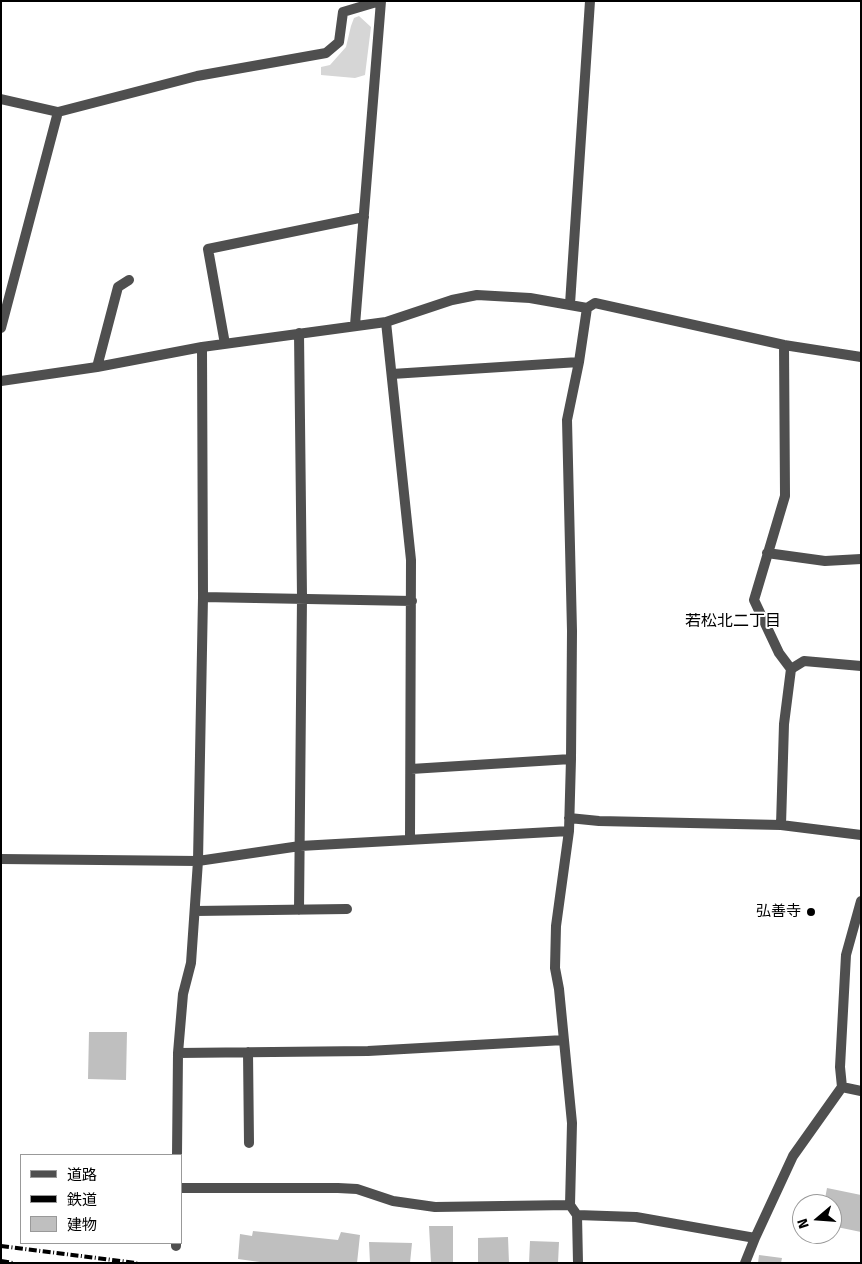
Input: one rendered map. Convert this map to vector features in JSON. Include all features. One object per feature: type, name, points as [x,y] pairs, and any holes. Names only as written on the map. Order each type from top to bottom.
[{"type":"street","points":[[1,99],[58,112],[197,76],[326,53],[339,42],[343,12],[381,1],[355,325]]},
{"type":"street","points":[[570,304],[590,1]]},
{"type":"street","points":[[1,328],[58,112]]},
{"type":"street","points":[[225,344],[208,249],[364,218]]},
{"type":"street","points":[[97,367],[118,287],[129,280]]},
{"type":"street","points":[[1,381],[97,367],[202,347],[386,322],[452,300],[477,295],[530,298],[587,308],[595,303],[784,345],[861,357]]},
{"type":"street","points":[[578,1263],[577,1215],[570,1204],[572,1123],[555,968],[556,926],[570,818],[572,631],[566,420],[579,362],[587,308]]},
{"type":"street","points":[[386,322],[411,560],[410,839]]},
{"type":"street","points":[[299,333],[302,598],[299,910]]},
{"type":"street","points":[[781,826],[784,724],[791,670],[779,653],[754,600],[785,496],[784,345]]},
{"type":"street","points":[[177,1154],[178,1053],[183,994],[192,963],[198,861],[203,596],[202,347]]},
{"type":"street","points":[[392,374],[579,362]]},
{"type":"street","points":[[767,553],[825,561],[861,560]]},
{"type":"street","points":[[203,596],[412,600]]},
{"type":"street","points":[[791,670],[804,661],[861,666]]},
{"type":"street","points":[[411,769],[571,759]]},
{"type":"street","points":[[570,818],[599,821],[781,826],[861,835]]},
{"type":"street","points":[[1,859],[198,861],[300,846],[568,831]]},
{"type":"street","points":[[745,1263],[793,1156],[842,1087],[840,1067],[846,955],[861,901]]},
{"type":"street","points":[[195,911],[347,909]]},
{"type":"street","points":[[178,1053],[368,1050],[564,1040]]},
{"type":"street","points":[[248,1052],[249,1143]]},
{"type":"street","points":[[842,1087],[861,1091]]},
{"type":"street","points":[[182,1188],[357,1189],[393,1201],[435,1207],[570,1204]]},
{"type":"street","points":[[577,1215],[636,1216],[755,1238]]},
{"type":"shaded area","points":[[359,16],[371,27],[365,75],[355,78],[321,75],[321,67],[330,65],[346,47],[354,18]]},
{"type":"building","points":[[89,1032],[127,1032],[126,1080],[88,1079]]},
{"type":"building","points":[[827,1188],[861,1195],[861,1232],[842,1228],[842,1194],[826,1194]]},
{"type":"building","points":[[429,1226],[453,1226],[453,1263],[431,1263]]},
{"type":"building","points":[[253,1231],[338,1240],[341,1232],[360,1235],[357,1263],[267,1263],[238,1259],[240,1234],[252,1236]]},
{"type":"building","points":[[508,1237],[509,1263],[478,1263],[478,1238]]},
{"type":"building","points":[[530,1241],[559,1242],[558,1263],[529,1263]]},
{"type":"building","points":[[369,1242],[412,1243],[410,1263],[370,1263]]},
{"type":"building","points":[[759,1255],[782,1258],[781,1263],[758,1263]]},
{"type":"railway","points":[[1,1246],[137,1263]]},
{"type":"railway","points":[[1,1261],[13,1263]]},
{"type":"place","name":"弘善寺","points":[[811,912]]},
{"type":"district","name":"若松北二丁目","points":[[733,622]]}]
